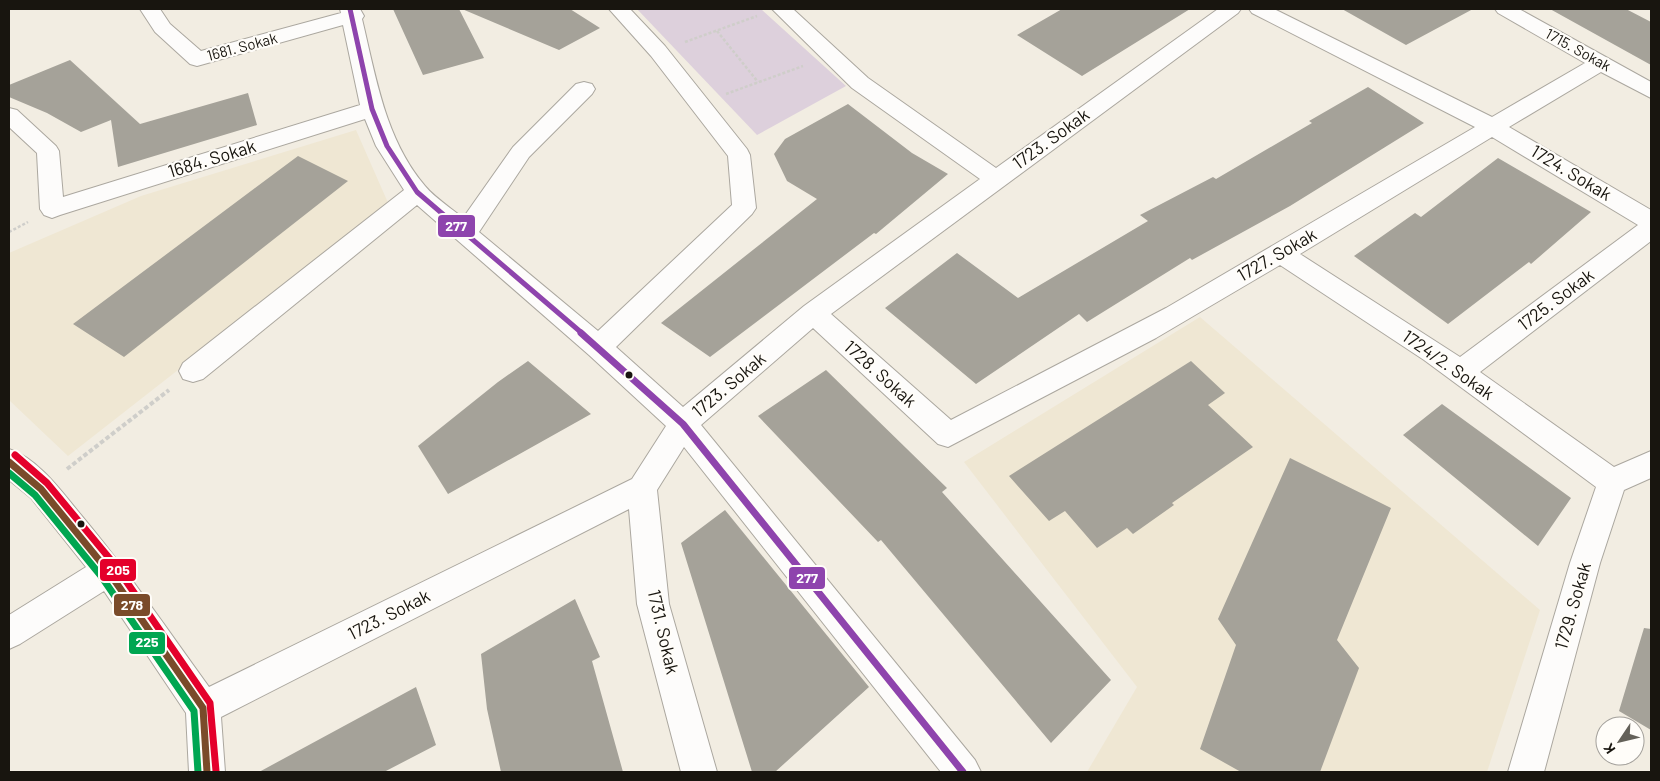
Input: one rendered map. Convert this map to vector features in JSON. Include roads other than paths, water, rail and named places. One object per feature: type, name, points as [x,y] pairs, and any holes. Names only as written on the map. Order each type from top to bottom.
[{"type":"street","name":"1681. Sokak","points":[[150,9],[162,28],[197,59],[352,13]]},
{"type":"street","points":[[598,347],[744,208],[739,155],[658,51],[619,9]]},
{"type":"street","name":"1723. Sokak","points":[[203,708],[642,488],[683,424],[813,313],[1231,9]]},
{"type":"street","name":"1724. Sokak","points":[[1259,9],[1491,126],[1651,221]]},
{"type":"street","name":"1715. Sokak","points":[[1505,9],[1651,91]]},
{"type":"street","points":[[783,11],[860,82],[996,179]]},
{"type":"street","points":[[352,13],[372,109],[387,146],[417,192],[598,347],[683,424],[963,772]]},
{"type":"street","name":"1727. Sokak","points":[[948,435],[1173,316],[1391,189],[1491,126],[1600,62]]},
{"type":"street","points":[[465,234],[521,152],[584,89]]},
{"type":"street","name":"1684. Sokak","points":[[9,115],[48,150],[52,209],[372,109]]},
{"type":"street","points":[[193,371],[417,192]]},
{"type":"street","name":"1725. Sokak","points":[[1460,372],[1651,228]]},
{"type":"street","name":"1724/2. Sokak","points":[[1280,253],[1460,372],[1612,482]]},
{"type":"street","name":"1728. Sokak","points":[[813,313],[948,435]]},
{"type":"street","points":[[9,462],[41,490],[108,571],[203,708],[207,772]]},
{"type":"street","points":[[1612,482],[1651,464]]},
{"type":"street","name":"1729. Sokak","points":[[1526,772],[1585,563],[1612,482]]},
{"type":"street","name":"1731. Sokak","points":[[642,488],[653,604],[699,772]]},
{"type":"street","points":[[9,633],[108,571]]}]
